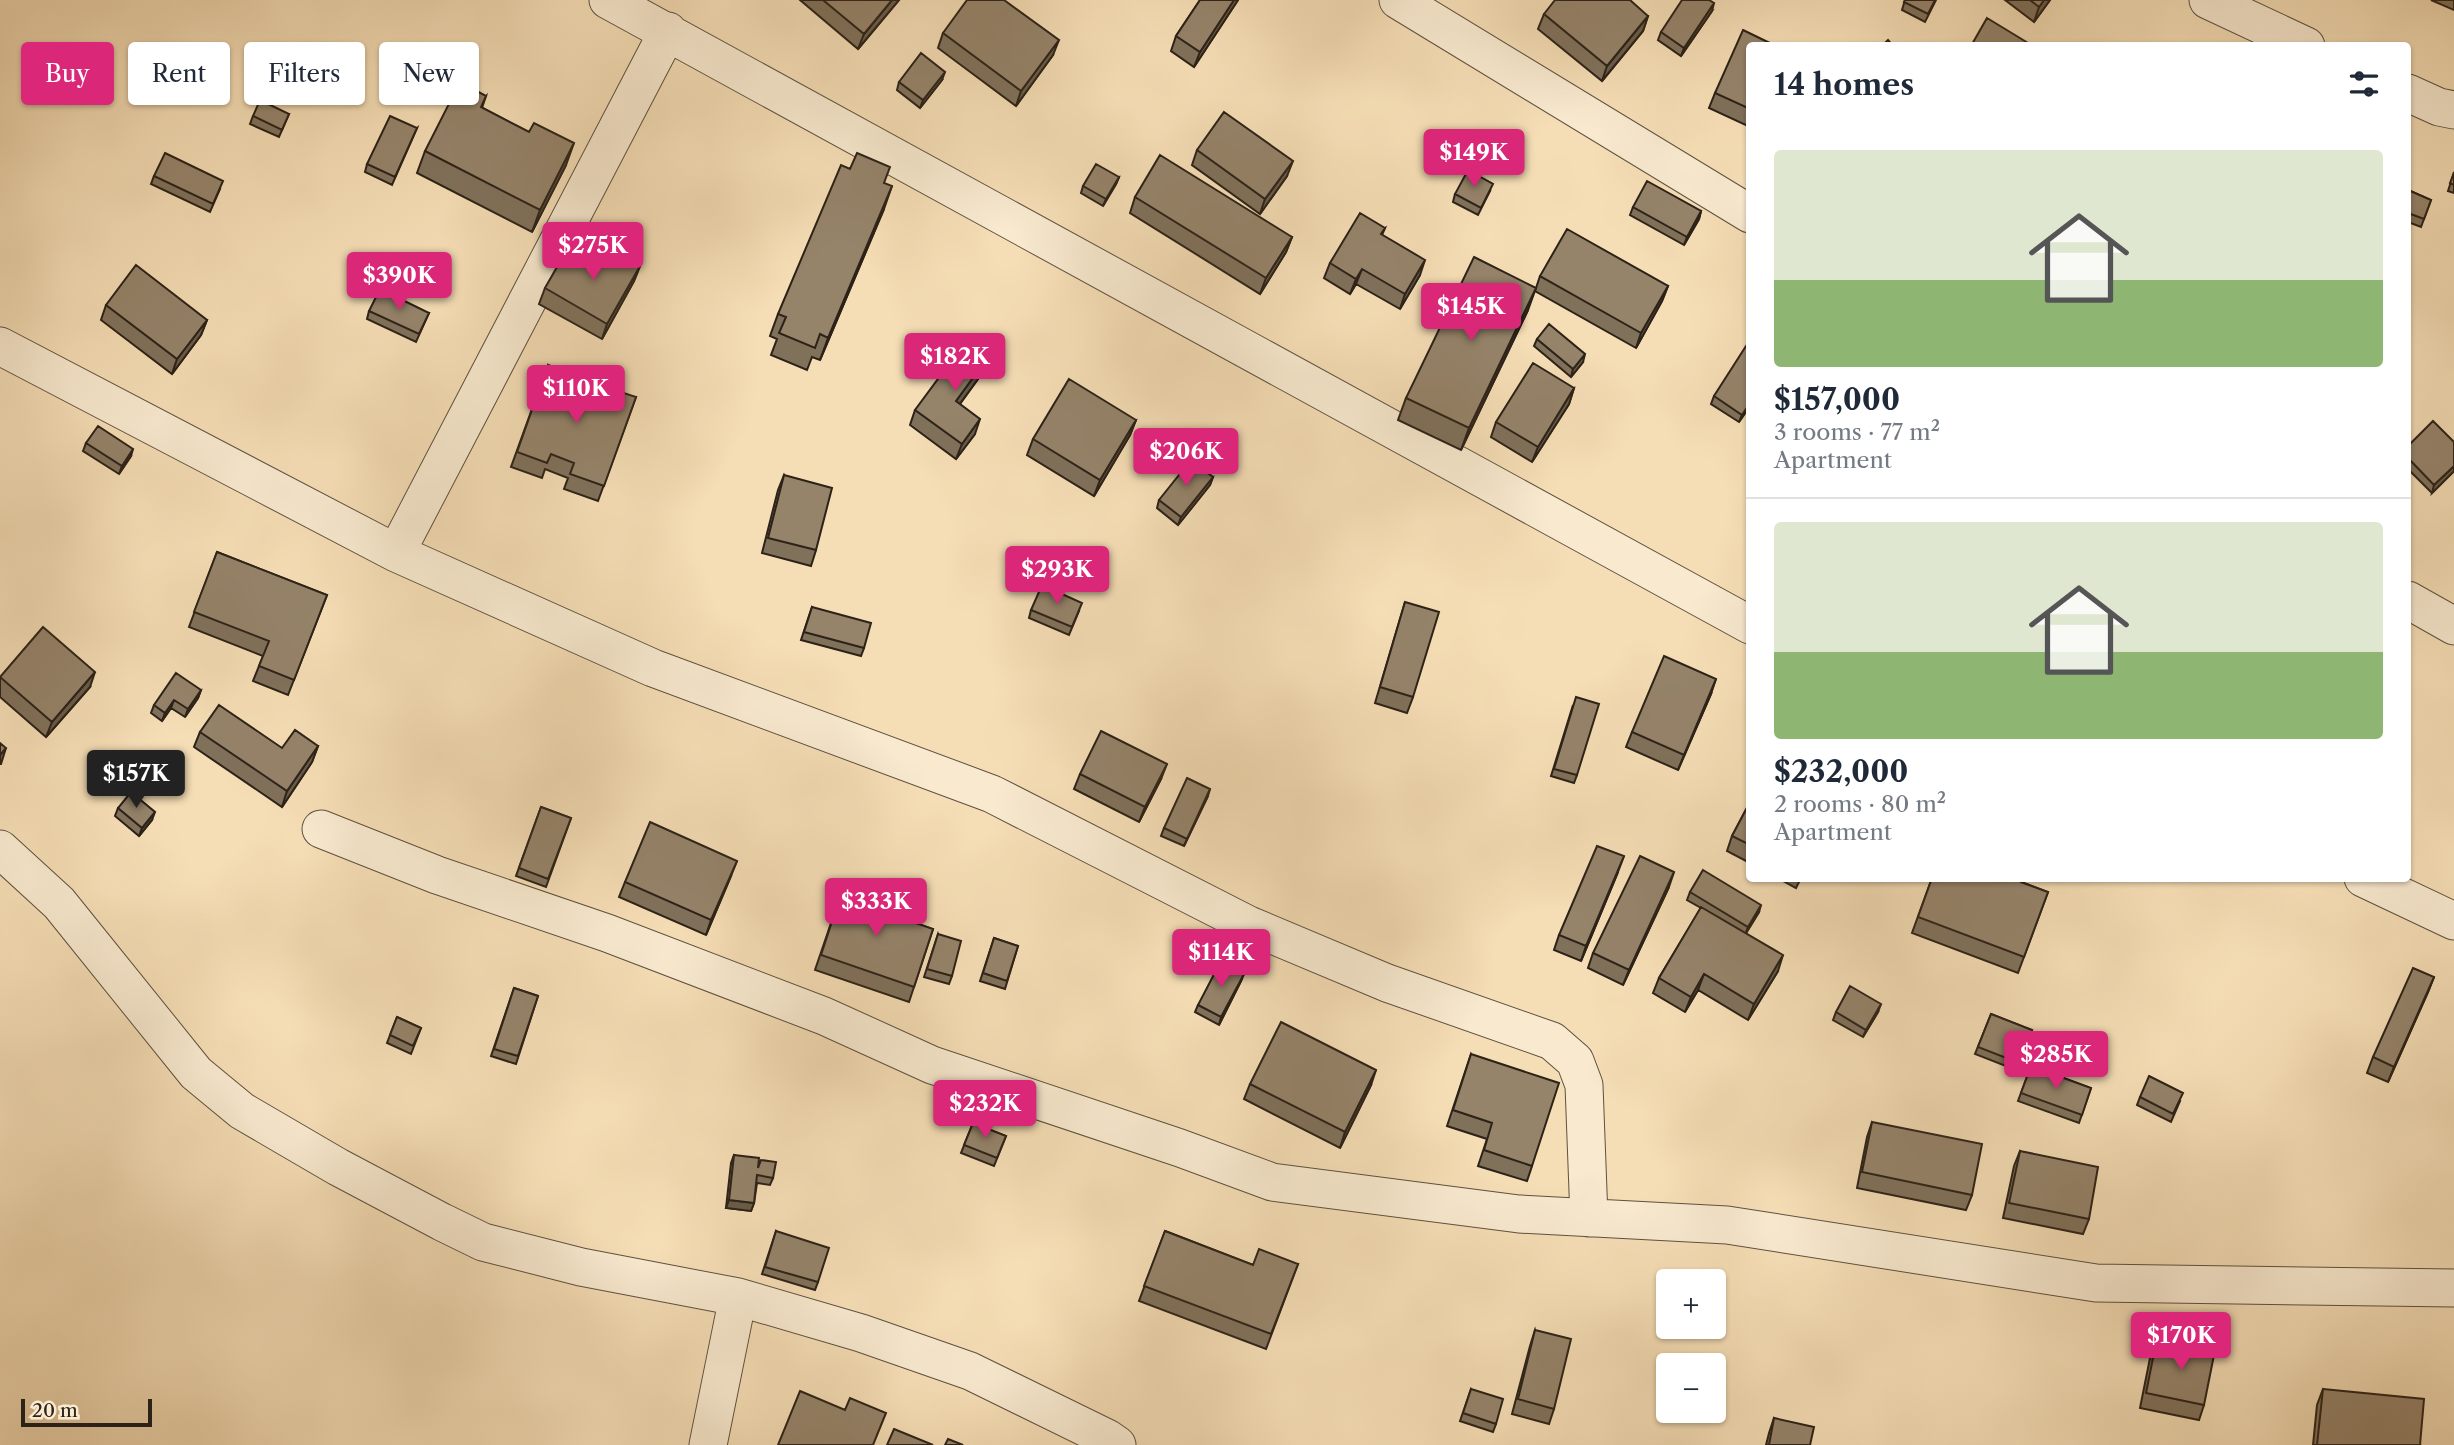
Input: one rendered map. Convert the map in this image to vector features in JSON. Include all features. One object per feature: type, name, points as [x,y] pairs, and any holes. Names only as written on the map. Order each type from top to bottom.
[{"type":"street","points":[[608,0],[1746,623]]},
{"type":"street","points":[[1398,0],[1746,212]]},
{"type":"street","points":[[2208,0],[2297,42]]},
{"type":"street","points":[[396,553],[668,31]]},
{"type":"street","points":[[2411,94],[2439,107],[2454,110]]},
{"type":"street","points":[[0,346],[396,553],[653,668],[992,794],[1249,925],[1387,983],[1552,1041],[1575,1061],[1584,1085],[1589,1218]]},
{"type":"street","points":[[2411,602],[2454,626]]},
{"type":"street","points":[[321,829],[437,875],[620,937],[824,1016],[932,1065],[1181,1148],[1272,1182],[1519,1214],[1727,1225],[2096,1283],[2454,1288]]},
{"type":"street","points":[[0,849],[59,903],[196,1073],[242,1111],[338,1167],[483,1242],[581,1267],[738,1297],[861,1333],[970,1371],[1117,1445]]},
{"type":"street","points":[[2371,882],[2454,921]]},
{"type":"street","points":[[708,1445],[738,1297]]},
{"type":"building","points":[[823,0],[892,0],[864,34]]},
{"type":"building","points":[[967,0],[1004,0],[1059,40],[1021,91],[943,33]]},
{"type":"building","points":[[1200,0],[1234,0],[1200,52],[1176,36]]},
{"type":"building","points":[[1555,0],[1630,0],[1648,16],[1607,66],[1544,14]]},
{"type":"building","points":[[1682,0],[1709,0],[1714,3],[1684,48],[1661,32]]},
{"type":"building","points":[[1935,0],[1928,14],[1904,2]]},
{"type":"building","points":[[2030,0],[2044,0],[2039,7]]},
{"type":"building","points":[[1987,18],[2026,42],[1973,42]]},
{"type":"building","points":[[1743,30],[1768,42],[1746,42],[1746,107],[1715,93]]},
{"type":"building","points":[[921,53],[945,72],[923,100],[899,82]]},
{"type":"building","points":[[479,92],[486,96],[481,107],[529,132],[534,123],[574,143],[540,210],[425,151],[448,105],[479,105]]},
{"type":"building","points":[[258,105],[270,105],[289,114],[282,130],[253,116]]},
{"type":"building","points":[[1224,112],[1293,161],[1265,199],[1197,150]]},
{"type":"building","points":[[390,116],[417,128],[395,177],[367,164]]},
{"type":"building","points":[[165,153],[223,181],[213,204],[154,176]]},
{"type":"building","points":[[857,153],[890,167],[884,183],[892,186],[828,338],[820,334],[815,348],[779,333],[786,317],[778,314],[841,165],[850,169]]},
{"type":"building","points":[[1160,155],[1292,237],[1266,278],[1135,197]]},
{"type":"building","points":[[1096,164],[1119,177],[1106,199],[1083,186]]},
{"type":"building","points":[[1468,170],[1493,184],[1481,208],[1455,194]]},
{"type":"building","points":[[1647,181],[1701,211],[1687,237],[1633,207]]},
{"type":"building","points":[[2411,191],[2431,200],[2424,219],[2411,214]]},
{"type":"building","points":[[1360,213],[1385,228],[1381,234],[1425,260],[1405,294],[1362,269],[1356,279],[1330,263]]},
{"type":"building","points":[[1567,229],[1668,286],[1641,333],[1540,276]]},
{"type":"building","points":[[569,246],[604,266],[612,251],[640,266],[607,324],[545,288]]},
{"type":"building","points":[[1474,257],[1536,288],[1469,428],[1406,398]]},
{"type":"building","points":[[136,265],[207,320],[177,359],[106,305]]},
{"type":"building","points":[[380,289],[429,313],[419,334],[369,311]]},
{"type":"building","points":[[1549,324],[1585,354],[1573,369],[1537,339]]},
{"type":"building","points":[[969,337],[991,353],[956,401],[980,419],[962,444],[915,410]]},
{"type":"building","points":[[1746,346],[1746,409],[1742,415],[1714,396]]},
{"type":"building","points":[[1533,363],[1574,388],[1538,447],[1496,422]]},
{"type":"building","points":[[548,365],[578,375],[574,385],[600,395],[603,386],[636,397],[604,486],[570,474],[574,463],[551,454],[547,463],[517,452]]},
{"type":"building","points":[[1069,379],[1136,420],[1100,480],[1033,439]]},
{"type":"building","points":[[2433,421],[2454,442],[2454,466],[2434,485],[2411,461],[2411,443]]},
{"type":"building","points":[[98,426],[133,449],[122,466],[86,443]]},
{"type":"building","points":[[1191,460],[1213,477],[1181,517],[1159,500]]},
{"type":"building","points":[[784,475],[832,488],[816,550],[768,538]]},
{"type":"building","points":[[217,552],[327,595],[294,680],[259,666],[269,641],[194,612]]},
{"type":"building","points":[[1042,585],[1082,603],[1072,627],[1031,610]]},
{"type":"building","points":[[1405,602],[1439,612],[1413,697],[1380,687]]},
{"type":"building","points":[[812,607],[871,623],[864,648],[804,632]]},
{"type":"building","points":[[43,627],[95,672],[52,722],[0,677]]},
{"type":"building","points":[[1664,656],[1716,679],[1684,755],[1632,732]]},
{"type":"building","points":[[176,673],[201,690],[188,709],[174,700],[165,713],[154,705]]},
{"type":"building","points":[[1576,697],[1599,704],[1577,775],[1554,769]]},
{"type":"building","points":[[219,705],[282,748],[295,730],[318,746],[287,791],[200,732]]},
{"type":"building","points":[[1101,731],[1167,764],[1145,807],[1080,774]]},
{"type":"building","points":[[0,743],[6,748],[0,755]]},
{"type":"building","points":[[1187,778],[1210,789],[1187,839],[1164,828]]},
{"type":"building","points":[[131,792],[155,812],[142,828],[118,808]]},
{"type":"building","points":[[541,807],[571,818],[548,879],[519,868]]},
{"type":"building","points":[[1746,810],[1746,843],[1732,836]]},
{"type":"building","points":[[650,822],[737,861],[711,920],[625,882]]},
{"type":"building","points":[[1597,846],[1624,856],[1586,946],[1559,935]]},
{"type":"building","points":[[1640,856],[1674,872],[1629,970],[1593,953]]},
{"type":"building","points":[[1703,870],[1761,905],[1748,927],[1690,892]]},
{"type":"building","points":[[845,882],[875,893],[870,907],[933,929],[914,987],[821,955]]},
{"type":"building","points":[[1931,882],[2021,882],[2048,892],[2024,957],[1918,917]]},
{"type":"building","points":[[1701,907],[1783,955],[1754,1004],[1704,974],[1691,997],[1659,978]]},
{"type":"building","points":[[938,934],[961,941],[952,976],[927,969]]},
{"type":"building","points":[[994,938],[1018,946],[1007,981],[983,973]]},
{"type":"building","points":[[1221,961],[1244,974],[1221,1017],[1198,1005]]},
{"type":"building","points":[[2413,968],[2434,977],[2394,1067],[2373,1057]]},
{"type":"building","points":[[1850,986],[1881,1004],[1866,1030],[1836,1012]]},
{"type":"building","points":[[514,988],[538,996],[518,1056],[494,1049]]},
{"type":"building","points":[[1991,1014],[2032,1030],[2019,1063],[1978,1047]]},
{"type":"building","points":[[397,1017],[421,1028],[413,1046],[390,1035]]},
{"type":"building","points":[[1281,1022],[1376,1070],[1345,1132],[1250,1084]]},
{"type":"building","points":[[1471,1054],[1559,1083],[1532,1166],[1484,1150],[1492,1123],[1453,1110]]},
{"type":"building","points":[[2031,1066],[2091,1088],[2082,1115],[2021,1093]]},
{"type":"building","points":[[2149,1076],[2183,1093],[2173,1114],[2140,1097]]},
{"type":"building","points":[[1872,1122],[1982,1144],[1972,1195],[1862,1172]]},
{"type":"building","points":[[973,1123],[1006,1136],[997,1158],[964,1145]]},
{"type":"building","points":[[2020,1151],[2098,1167],[2089,1219],[2009,1203]]},
{"type":"building","points":[[734,1155],[759,1158],[758,1168],[761,1160],[776,1162],[773,1178],[757,1175],[754,1203],[729,1200]]},
{"type":"building","points":[[776,1231],[829,1248],[818,1282],[765,1267]]},
{"type":"building","points":[[1165,1231],[1253,1265],[1259,1249],[1298,1264],[1271,1334],[1144,1286]]},
{"type":"building","points":[[1535,1330],[1571,1339],[1554,1409],[1518,1399]]},
{"type":"building","points":[[2157,1338],[2215,1350],[2204,1405],[2146,1393]]},
{"type":"building","points":[[1471,1389],[1503,1399],[1496,1424],[1463,1413]]},
{"type":"building","points":[[2323,1389],[2424,1399],[2420,1445],[2317,1445]]},
{"type":"building","points":[[800,1391],[845,1410],[850,1398],[886,1413],[873,1445],[778,1445]]},
{"type":"building","points":[[1774,1418],[1814,1427],[1810,1445],[1769,1445]]},
{"type":"building","points":[[894,1429],[933,1445],[887,1445]]},
{"type":"building","points":[[948,1439],[963,1445],[945,1445]]}]
